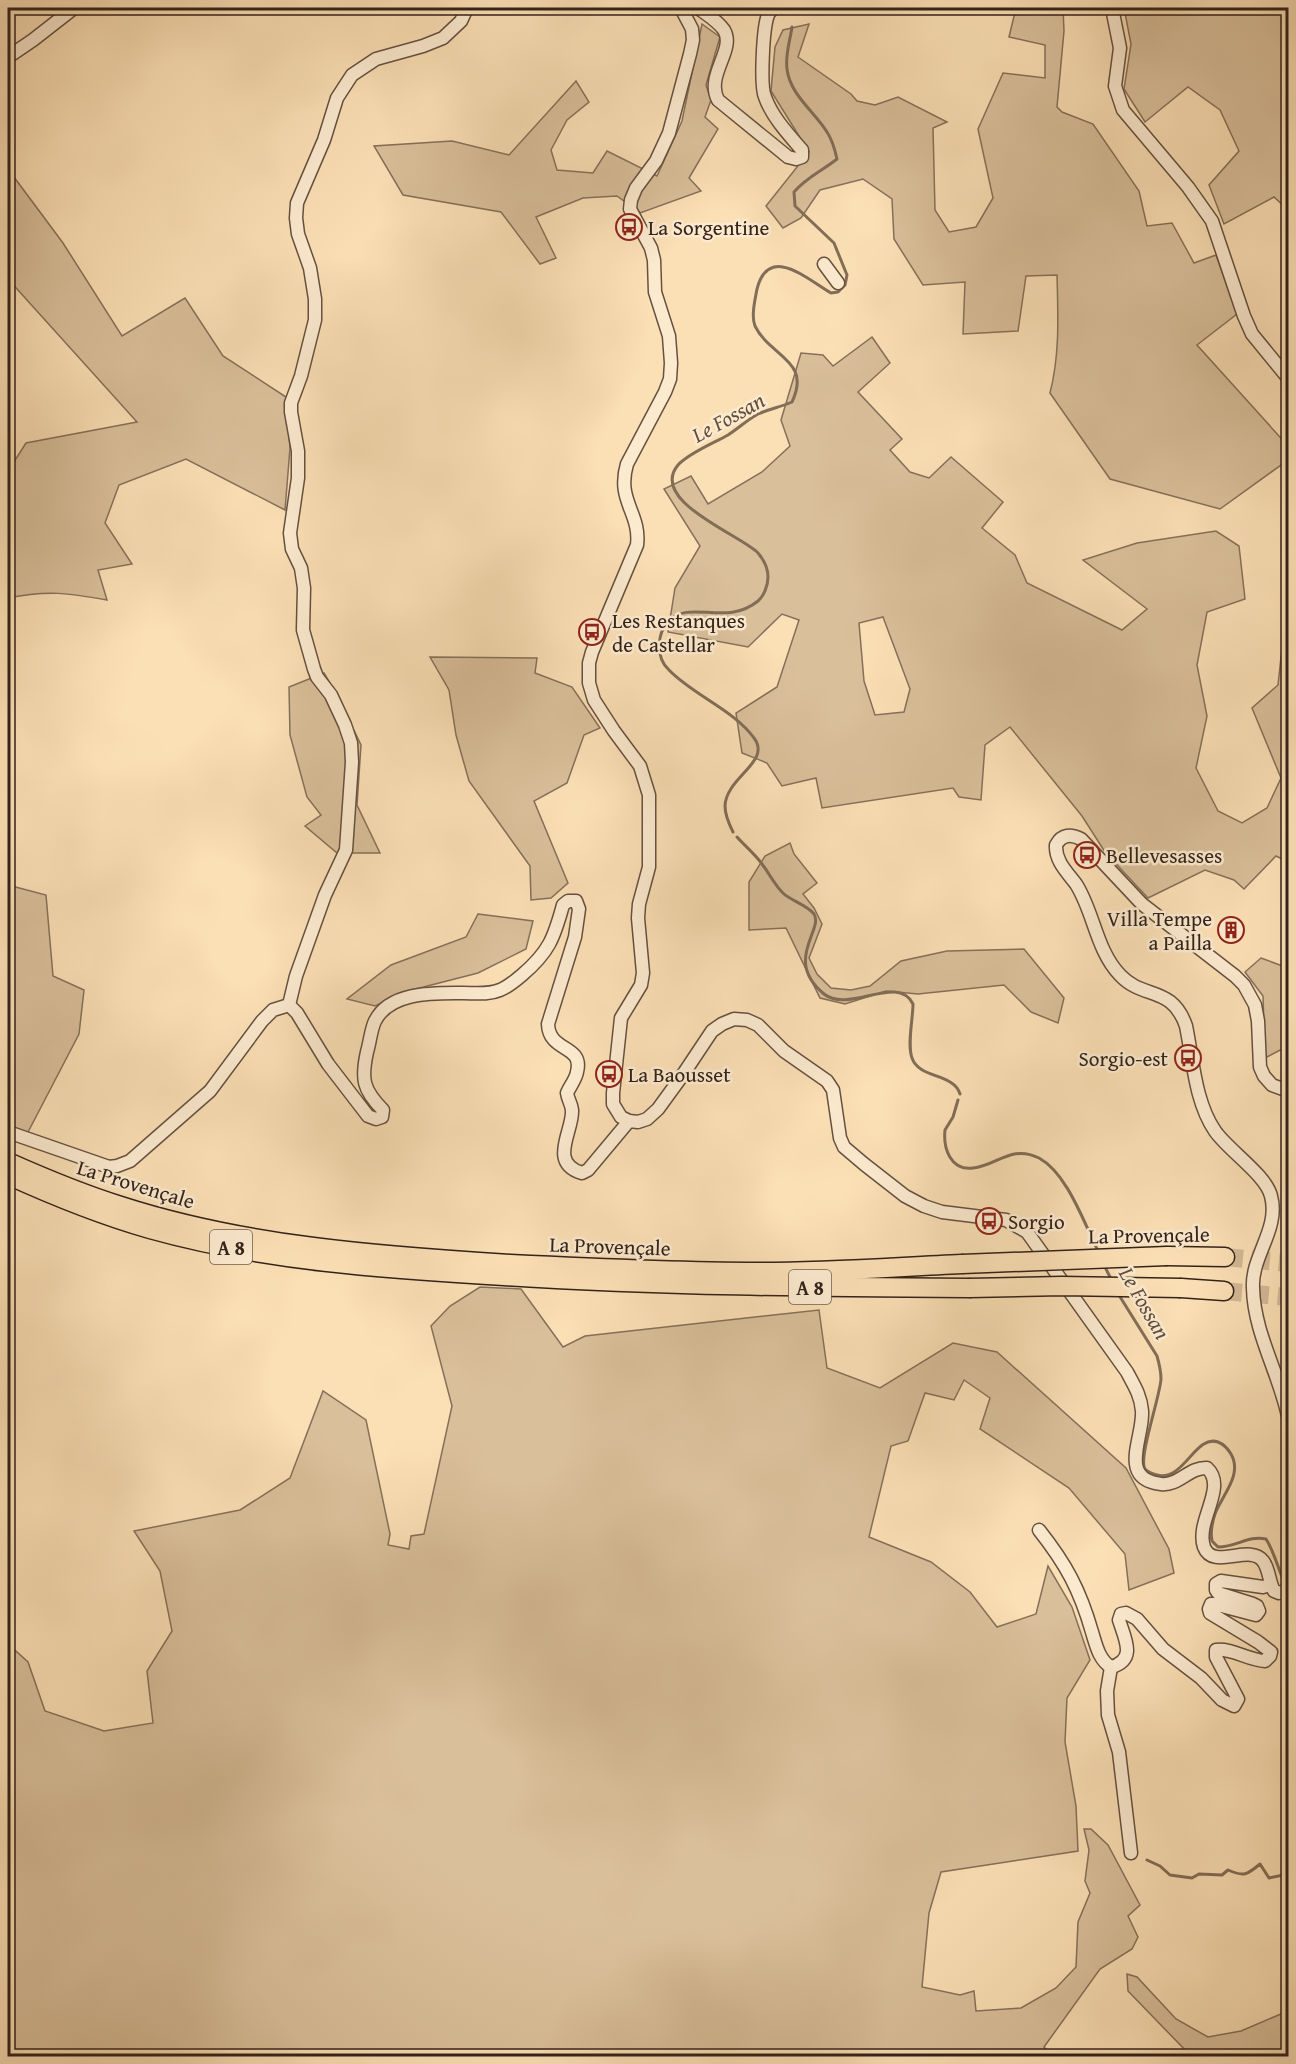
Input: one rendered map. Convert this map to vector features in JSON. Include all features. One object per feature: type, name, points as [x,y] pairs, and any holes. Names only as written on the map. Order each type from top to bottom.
[{"type":"highway","name":"La Provençale","points":[[8,1162],[93,1197],[176,1222],[257,1238],[465,1268]]},
{"type":"highway","name":"La Provençale","points":[[8,1175],[103,1214],[193,1239],[324,1261],[651,1277],[969,1288],[1181,1288],[1224,1291]]},
{"type":"highway","name":"La Provençale","points":[[651,1277],[1167,1256],[1225,1257]]},
{"type":"street","points":[[8,57],[74,8]]},
{"type":"street","points":[[290,1005],[296,976],[318,914],[346,850],[352,762],[351,743],[345,725],[331,695],[317,677],[303,630],[304,588],[301,568],[292,549],[290,533],[298,478],[298,452],[291,402],[301,376],[315,320],[315,299],[310,268],[298,234],[297,203],[324,140],[337,99],[352,75],[376,59],[443,38],[461,21],[467,8]]},
{"type":"street","points":[[681,8],[692,29],[693,40],[690,54],[669,133],[656,161],[636,188],[630,209],[651,248],[654,260],[655,292],[669,336],[670,379],[627,464],[624,475],[624,494],[638,535],[637,545],[589,663],[589,683],[594,700],[640,766],[649,795],[649,867],[639,904],[638,918],[643,973],[641,985],[621,1018],[613,1093],[616,1112],[629,1121],[638,1122],[647,1119],[682,1076],[712,1031],[734,1019],[747,1020],[758,1025],[784,1051],[827,1081],[833,1090],[840,1138],[844,1147],[905,1196],[942,1212],[1006,1220],[1027,1232],[1113,1353],[1140,1396],[1142,1413],[1135,1463],[1138,1472],[1148,1481],[1171,1484],[1199,1467],[1207,1468],[1213,1473],[1215,1482],[1203,1533],[1203,1544],[1207,1551],[1217,1557],[1256,1555],[1263,1561],[1274,1591],[1279,1593],[1286,1591]]},
{"type":"street","points":[[698,8],[723,29],[727,38],[725,51],[713,84],[718,100],[788,157],[796,159],[802,156],[802,150],[787,133],[766,100],[763,91],[765,33],[768,15],[774,8]]},
{"type":"street","points":[[1112,8],[1120,48],[1115,86],[1123,110],[1188,187],[1212,221],[1252,334],[1288,378]]},
{"type":"street","points":[[824,264],[838,283]]},
{"type":"street","points":[[1288,1091],[1272,1085],[1260,1067],[1255,1005],[1239,980],[1142,904],[1081,839],[1071,835],[1062,838],[1056,845],[1056,855],[1078,887],[1107,958],[1120,976],[1131,984],[1159,994],[1173,1003],[1182,1013],[1204,1114],[1216,1133],[1262,1181],[1270,1193],[1274,1206],[1273,1219],[1255,1265],[1252,1288],[1259,1328],[1288,1416]]},
{"type":"street","points":[[290,1005],[328,1064],[368,1116],[376,1119],[382,1117],[382,1110],[369,1095],[363,1073],[374,1022],[381,1012],[403,999],[434,993],[490,993],[513,983],[537,963],[549,948],[563,905],[568,901],[576,901],[579,909],[575,937],[548,1024],[548,1033],[553,1041],[575,1054],[578,1063],[577,1073],[567,1093],[572,1114],[564,1145],[569,1165],[574,1171],[582,1173],[588,1170],[629,1121]]},
{"type":"street","points":[[8,1132],[109,1167],[130,1161],[210,1091],[262,1021],[273,1010],[290,1005]]},
{"type":"street","points":[[1039,1530],[1061,1557],[1074,1582],[1104,1663],[1111,1667],[1120,1664],[1126,1656],[1126,1644],[1119,1620],[1121,1614],[1126,1613],[1137,1619],[1163,1649],[1201,1678],[1222,1700],[1234,1706],[1238,1699],[1216,1657],[1216,1650],[1226,1650],[1265,1661],[1271,1652],[1210,1613],[1211,1604],[1252,1614],[1259,1611],[1253,1604],[1218,1593],[1216,1584],[1221,1581],[1263,1587],[1271,1585]]},
{"type":"street","points":[[1111,1667],[1107,1691],[1108,1715],[1119,1752],[1131,1853]]},
{"type":"shaded area","points":[[1016,8],[1063,8],[1064,31],[1057,107],[1062,112],[1093,124],[1139,191],[1147,226],[1172,223],[1194,263],[1216,255],[1237,314],[1197,345],[1288,446],[1288,460],[1220,509],[1110,479],[1050,393],[1057,349],[1057,275],[1026,276],[1018,331],[963,334],[965,282],[923,285],[894,239],[892,199],[863,179],[820,190],[801,218],[783,228],[766,206],[809,152],[771,91],[775,47],[783,30],[809,24],[798,57],[851,94],[857,101],[875,105],[898,97],[947,122],[933,128],[935,210],[949,232],[976,227],[993,198],[978,129],[1003,73],[1045,78],[1045,45],[1009,37]]},
{"type":"shaded area","points":[[1124,8],[1288,8],[1288,210],[1274,197],[1224,224],[1209,185],[1239,151],[1220,110],[1188,87],[1145,122],[1124,89],[1131,44]]},
{"type":"shaded area","points":[[702,24],[720,37],[706,85],[711,100],[705,117],[718,129],[689,178],[701,191],[640,213],[617,196],[583,198],[536,217],[556,258],[540,264],[501,212],[403,195],[374,146],[452,141],[509,155],[576,81],[589,102],[567,120],[551,150],[557,170],[593,173],[607,151],[657,176],[682,121]]},
{"type":"shaded area","points":[[8,169],[63,243],[122,336],[185,298],[223,356],[286,397],[290,448],[285,510],[186,459],[119,485],[105,523],[132,564],[98,570],[107,600],[57,593],[8,598],[8,466],[12,465],[26,443],[137,422],[8,279]]},
{"type":"shaded area","points":[[872,337],[890,363],[858,392],[902,439],[890,450],[910,472],[929,478],[951,457],[1003,502],[982,528],[1015,555],[1027,583],[1122,630],[1147,609],[1083,560],[1137,543],[1216,531],[1239,546],[1245,599],[1207,612],[1197,665],[1207,716],[1196,768],[1218,811],[1242,823],[1267,808],[1281,778],[1252,708],[1278,685],[1283,638],[1288,636],[1288,862],[1276,856],[1244,889],[1234,880],[1205,870],[1148,898],[1105,852],[1082,816],[1010,727],[985,745],[981,800],[959,797],[953,788],[822,808],[816,778],[782,786],[767,763],[742,753],[736,713],[777,687],[799,620],[782,614],[748,647],[668,632],[675,588],[700,546],[664,489],[691,476],[708,504],[762,472],[790,446],[781,420],[801,353],[823,355],[833,366]],"holes":[[[883,617],[910,689],[904,712],[875,715],[864,681],[859,623]]]},
{"type":"shaded area","points":[[430,657],[537,658],[535,673],[572,687],[600,728],[584,735],[567,783],[534,801],[568,883],[551,898],[531,900],[530,866],[469,781],[456,735],[449,690]]},
{"type":"shaded area","points":[[324,673],[361,745],[357,805],[380,853],[337,853],[305,826],[321,815],[307,797],[290,735],[289,687]]},
{"type":"shaded area","points":[[790,843],[794,854],[817,883],[803,894],[814,908],[822,924],[809,958],[817,974],[831,988],[851,990],[870,986],[901,961],[947,951],[1024,949],[1064,998],[1058,1023],[1031,1012],[1004,985],[918,994],[886,991],[845,1004],[820,998],[786,928],[749,930],[749,882],[765,856]]},
{"type":"shaded area","points":[[8,885],[46,895],[53,976],[84,990],[79,1034],[27,1134],[8,1124]]},
{"type":"shaded area","points":[[478,914],[533,921],[526,949],[478,973],[408,991],[375,1006],[347,999],[391,965],[466,937]]},
{"type":"shaded area","points":[[1261,958],[1288,968],[1288,1046],[1265,1058],[1263,996],[1245,972]]},
{"type":"shaded area","points":[[480,1287],[521,1289],[563,1347],[585,1336],[819,1310],[827,1368],[880,1388],[953,1343],[997,1352],[1126,1468],[1169,1549],[1174,1573],[1129,1590],[1125,1554],[1069,1488],[980,1429],[990,1398],[964,1380],[954,1400],[925,1393],[908,1441],[891,1446],[869,1537],[931,1562],[970,1592],[997,1627],[1036,1614],[1048,1566],[1072,1607],[1090,1660],[1067,1698],[1065,1742],[1076,1806],[1078,1851],[941,1872],[929,1913],[922,1987],[960,1995],[974,1991],[976,2011],[1021,2008],[1056,1988],[1076,1967],[1078,1922],[1090,1893],[1085,1881],[1089,1850],[1084,1829],[1091,1829],[1108,1845],[1140,1905],[1128,1916],[1138,1937],[1132,1949],[1100,1969],[1044,2047],[1053,2056],[630,2056],[628,2050],[598,2056],[8,2056],[8,1644],[28,1662],[45,1711],[104,1731],[153,1723],[147,1671],[172,1631],[160,1571],[134,1531],[240,1510],[290,1478],[323,1391],[366,1420],[390,1534],[388,1545],[409,1549],[411,1536],[424,1534],[452,1406],[431,1326],[450,1306]]},
{"type":"shaded area","points":[[1127,1974],[1137,1977],[1176,2019],[1208,2037],[1241,2031],[1288,2011],[1288,2056],[1189,2056],[1128,1991]]},
{"type":"waterway","name":"Le Fossan","points":[[733,832],[726,813],[727,796],[753,762],[758,747],[754,738],[736,719],[669,670],[662,659],[659,646],[665,626],[678,615],[687,612],[734,612],[758,601],[766,587],[767,570],[758,553],[700,516],[686,504],[675,491],[672,478],[678,465],[688,456],[728,435],[758,414],[792,402],[797,388],[797,377],[793,368],[762,336],[754,322],[755,298],[763,275],[770,268],[780,267],[801,274],[831,293],[838,292],[845,285],[847,275],[834,243],[795,206],[794,192],[809,178],[837,159],[829,135],[798,95],[789,78],[787,58],[792,27]]},
{"type":"waterway","name":"Le Fossan","points":[[737,837],[759,860],[781,891],[814,914],[816,921],[805,958],[812,981],[824,994],[834,999],[846,1000],[885,992],[906,995],[913,1004],[910,1039],[912,1058],[922,1070],[951,1082],[960,1094]]},
{"type":"waterway","name":"Le Fossan","points":[[958,1100],[953,1117],[945,1130],[945,1144],[954,1162],[965,1168],[973,1168],[1012,1154],[1029,1154],[1039,1158],[1049,1165],[1066,1187],[1098,1251]]},
{"type":"waterway","name":"Le Fossan","points":[[1104,1265],[1112,1281]]},
{"type":"waterway","name":"Le Fossan","points":[[1117,1292],[1157,1356],[1160,1370],[1160,1388],[1144,1453],[1145,1469],[1155,1475],[1166,1475],[1175,1472],[1210,1441],[1224,1445],[1231,1454],[1235,1470],[1214,1517],[1211,1530],[1212,1541],[1218,1547],[1254,1539],[1266,1539],[1286,1586]]},
{"type":"waterway","points":[[1147,1860],[1160,1866],[1170,1875],[1192,1878],[1199,1874],[1222,1875],[1228,1870],[1245,1874],[1260,1864],[1269,1878],[1288,1874]]},
{"type":"tunnel","points":[[1225,1257],[1288,1263]]},
{"type":"tunnel","points":[[1224,1291],[1288,1297]]},
{"type":"place","name":"La Sorgentine","points":[[629,227]]},
{"type":"place","name":"Les Restanques de Castellar","points":[[592,632]]},
{"type":"place","name":"Bellevesasses","points":[[1087,855]]},
{"type":"place","name":"Villa Tempe a Pailla","points":[[1231,930]]},
{"type":"place","name":"Sorgio-est","points":[[1188,1058]]},
{"type":"place","name":"La Baousset","points":[[609,1074]]},
{"type":"place","name":"Sorgio","points":[[989,1221]]}]
